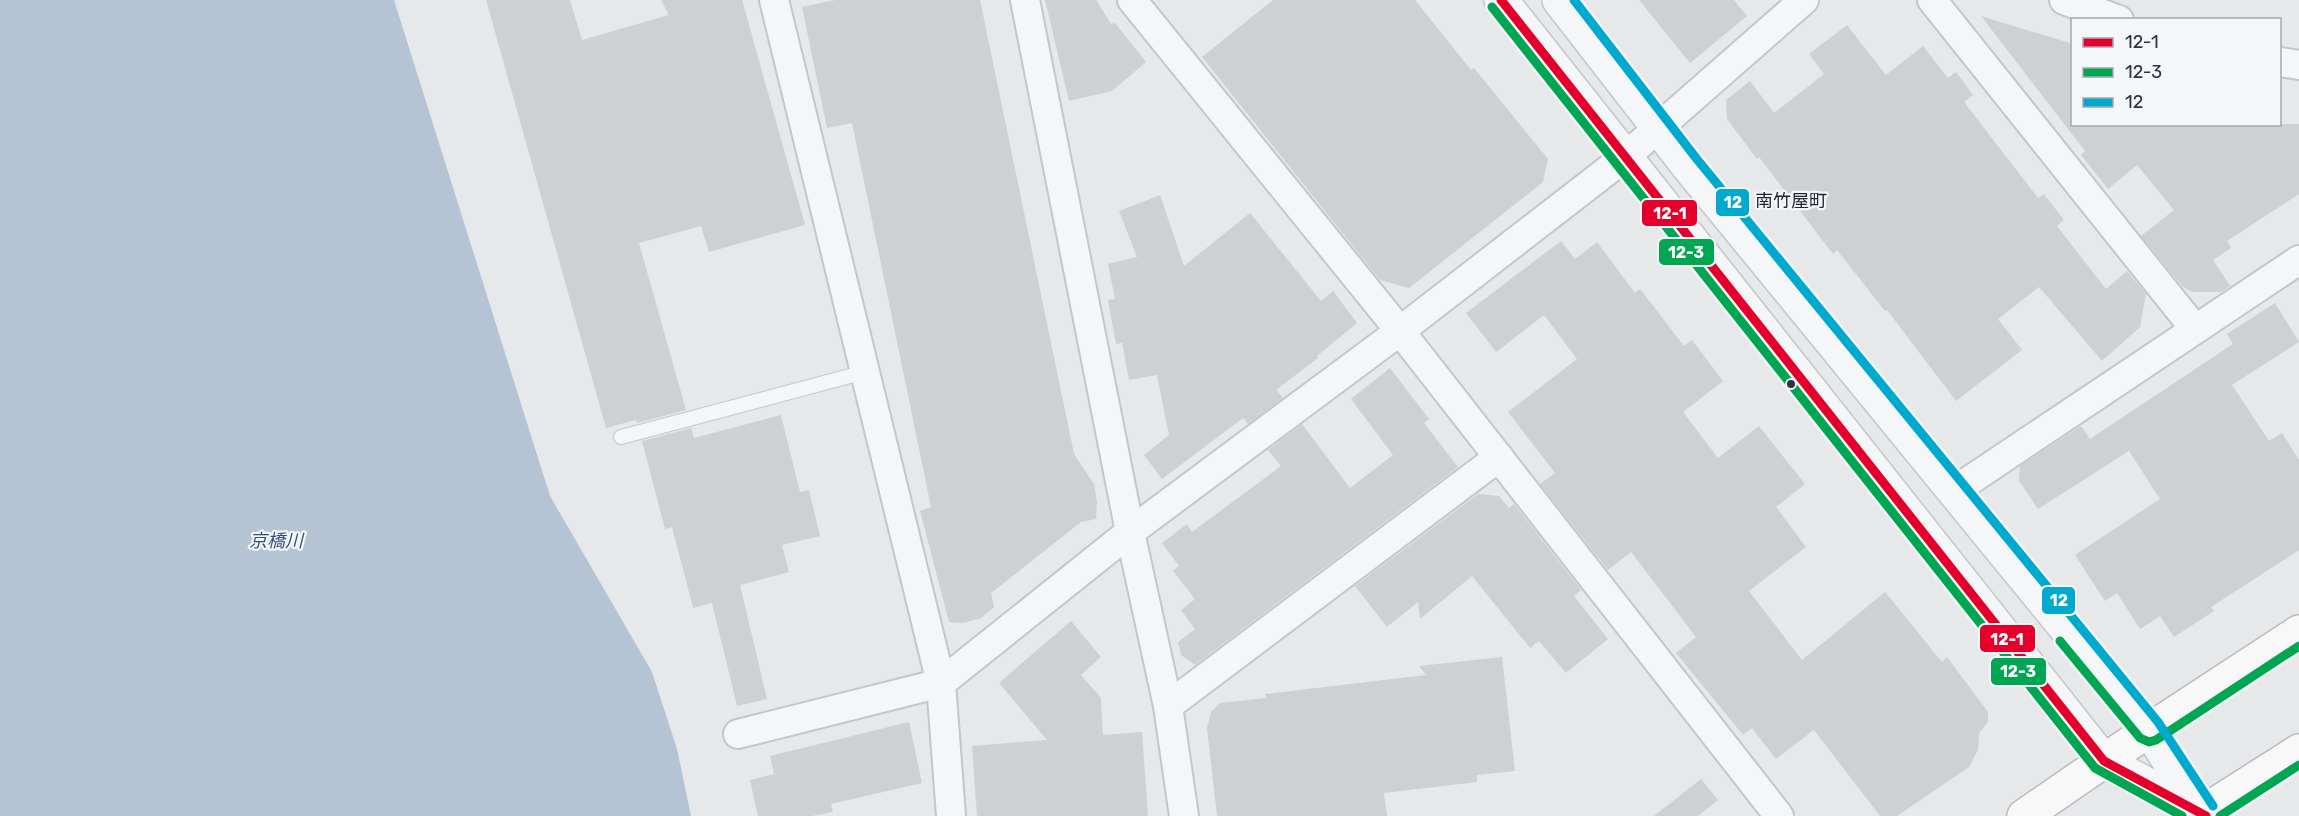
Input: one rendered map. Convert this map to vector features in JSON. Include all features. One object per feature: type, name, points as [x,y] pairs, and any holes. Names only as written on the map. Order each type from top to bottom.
[{"type":"highway","points":[[2024,816],[2149,730],[2299,632]]},
{"type":"highway","points":[[2202,815],[2299,751]]},
{"type":"street","points":[[774,0],[941,683],[951,816]]},
{"type":"street","points":[[1025,0],[1130,532],[1168,706],[1184,816]]},
{"type":"street","points":[[1132,0],[1400,331],[1779,816]]},
{"type":"street","points":[[1501,0],[2104,761],[2202,815]]},
{"type":"street","points":[[1559,0],[1659,128],[2149,730],[2202,815]]},
{"type":"street","points":[[738,734],[941,683],[1130,532],[1400,331],[1625,157],[1804,0]]},
{"type":"street","points":[[1932,0],[2195,329]]},
{"type":"street","points":[[2064,0],[2114,18]]},
{"type":"street","points":[[2281,62],[2299,65]]},
{"type":"street","points":[[1954,491],[2299,260]]},
{"type":"street","points":[[1168,706],[1498,457]]},
{"type":"lane","points":[[621,437],[865,372]]},
{"type":"water","name":"京橋川","points":[[0,0],[394,0],[550,496],[652,672],[677,749],[691,816],[0,816]]},
{"type":"building","points":[[486,0],[570,0],[582,40],[669,15],[661,0],[742,0],[805,225],[709,252],[701,226],[639,243],[686,410],[637,423],[636,420],[606,428]]},
{"type":"building","points":[[835,0],[980,0],[1074,454],[1094,484],[1097,502],[1096,519],[1081,522],[991,593],[994,607],[981,618],[963,623],[949,622],[920,511],[931,507],[852,123],[827,128],[802,7]]},
{"type":"building","points":[[1045,0],[1096,0],[1111,24],[1115,23],[1146,62],[1112,91],[1069,101]]},
{"type":"building","points":[[1273,0],[1415,0],[1471,70],[1474,68],[1548,159],[1543,182],[1409,288],[1380,280],[1202,57]]},
{"type":"building","points":[[1639,0],[1734,0],[1747,16],[1690,63]]},
{"type":"building","points":[[1981,16],[2071,43],[2071,126],[2281,126],[2281,124],[2299,124],[2299,194],[2227,241],[2231,248],[2213,260],[2230,286],[2221,292],[2192,292],[2182,286],[2141,236],[2174,210],[2137,165],[2108,189],[2081,155],[2085,151]]},
{"type":"building","points":[[1847,25],[1886,75],[1923,46],[1948,78],[1956,72],[1973,95],[1964,102],[2038,198],[2044,194],[2064,220],[2057,226],[2106,289],[2127,271],[2146,294],[2140,327],[2102,361],[2039,287],[1998,319],[2022,350],[1956,401],[1887,310],[1885,311],[1837,250],[1833,254],[1759,157],[1757,159],[1727,119],[1726,100],[1750,81],[1774,113],[1824,74],[1809,54]]},
{"type":"building","points":[[1160,195],[1184,266],[1250,213],[1321,301],[1333,291],[1357,323],[1317,356],[1318,358],[1276,390],[1283,398],[1248,424],[1244,418],[1239,421],[1162,479],[1144,455],[1169,435],[1157,375],[1129,380],[1122,343],[1116,344],[1108,300],[1115,299],[1108,264],[1137,257],[1119,211]]},
{"type":"building","points":[[1561,241],[1575,259],[1597,242],[1635,293],[1640,289],[1684,346],[1692,340],[1723,381],[1683,412],[1718,458],[1759,426],[1805,484],[1776,507],[1806,547],[1749,591],[1802,660],[1885,592],[1942,662],[1947,657],[1988,712],[1988,722],[1979,733],[1978,750],[1969,767],[1897,816],[1880,816],[1814,730],[1776,759],[1752,728],[1743,735],[1676,653],[1696,637],[1631,552],[1608,570],[1540,484],[1555,473],[1508,412],[1577,359],[1544,315],[1496,352],[1466,313]]},
{"type":"building","points":[[2275,303],[2299,342],[2232,385],[2269,441],[2282,433],[2299,460],[2299,550],[2211,607],[2214,611],[2174,637],[2160,616],[2140,629],[2117,593],[2105,601],[2075,555],[2160,499],[2129,451],[2038,509],[2019,481],[2020,466],[2081,426],[2090,439],[2233,344],[2227,334]]},
{"type":"building","points":[[1390,368],[1429,419],[1424,423],[1458,467],[1195,665],[1181,655],[1178,642],[1195,629],[1181,610],[1195,599],[1173,571],[1179,566],[1162,543],[1187,524],[1192,532],[1281,466],[1268,450],[1302,424],[1350,488],[1393,455],[1351,399]]},
{"type":"building","points":[[781,415],[800,492],[809,490],[820,536],[782,545],[789,572],[740,585],[767,699],[737,706],[712,603],[693,608],[672,527],[665,529],[642,441],[691,428],[694,438]]},
{"type":"building","points":[[1478,494],[1499,496],[1509,508],[1514,504],[1581,590],[1574,596],[1608,639],[1566,673],[1539,641],[1530,648],[1472,576],[1420,619],[1418,602],[1387,627],[1355,586]]},
{"type":"building","points":[[1071,621],[1101,657],[1081,675],[1101,698],[1103,735],[1142,732],[1148,816],[977,816],[972,746],[1047,740],[999,683]]},
{"type":"building","points":[[1502,657],[1515,771],[1477,775],[1477,782],[1384,793],[1387,816],[1217,816],[1207,728],[1211,712],[1220,703],[1266,698],[1265,694],[1426,675],[1419,666]]},
{"type":"building","points":[[909,722],[922,783],[831,804],[833,812],[812,816],[758,816],[750,780],[774,774],[770,756]]},
{"type":"building","points":[[1701,779],[1718,800],[1698,816],[1654,816]]},
{"type":"transit line","name":"12-1","points":[[1501,0],[2104,761],[2206,816]]},
{"type":"transit line","name":"12","points":[[1574,0],[1696,158],[2158,722],[2213,806]]},
{"type":"transit line","name":"12-3","points":[[1492,7],[2095,768],[2182,816]]},
{"type":"transit line","name":"12-3","points":[[2060,641],[2140,738],[2149,742],[2156,740],[2299,646]]},
{"type":"transit line","name":"12-3","points":[[2220,816],[2299,765]]},
{"type":"district","name":"南竹屋町","points":[[1791,201]]}]
